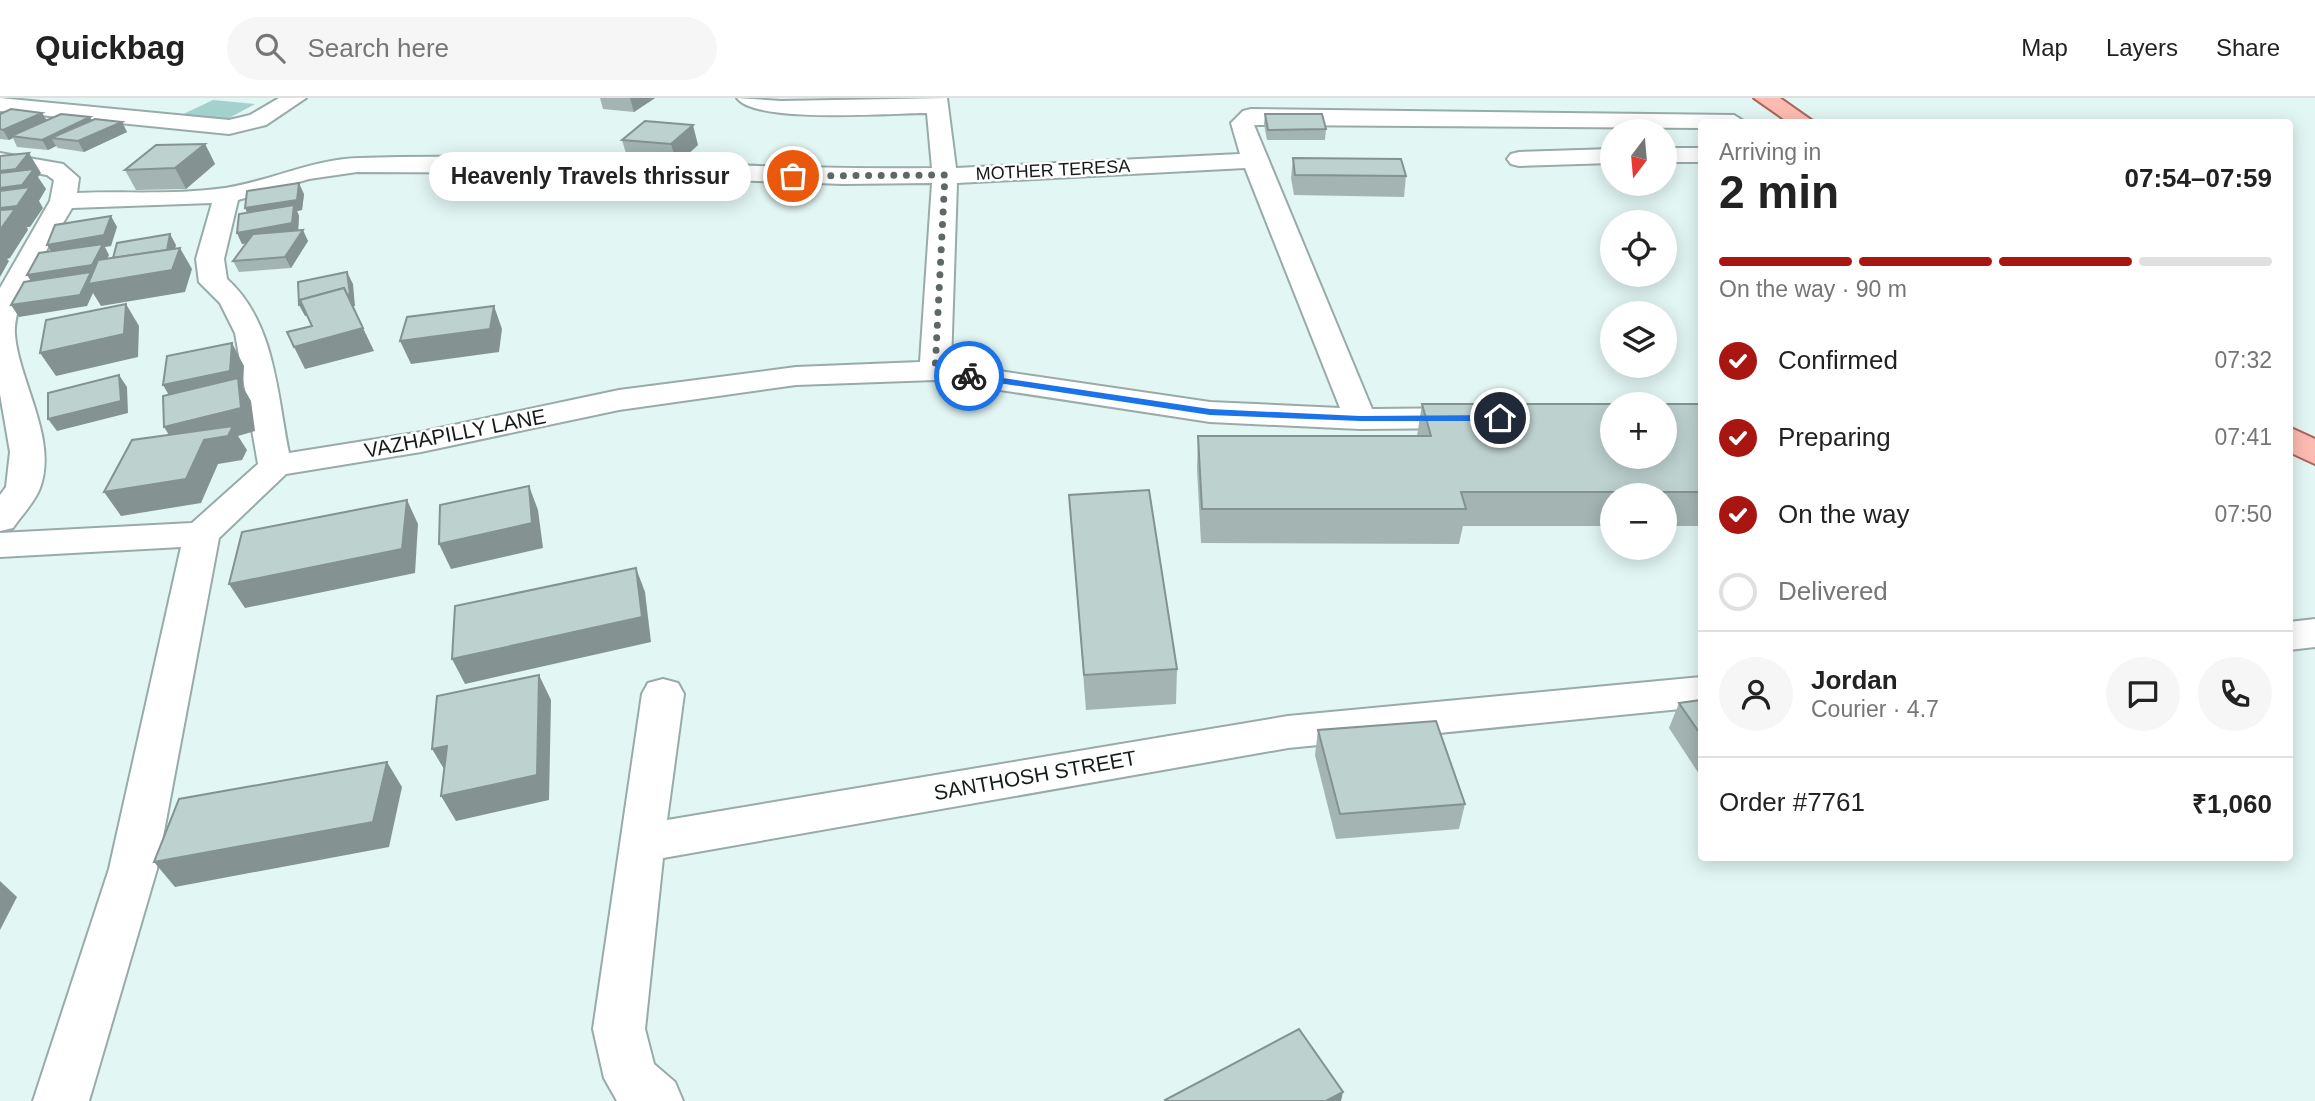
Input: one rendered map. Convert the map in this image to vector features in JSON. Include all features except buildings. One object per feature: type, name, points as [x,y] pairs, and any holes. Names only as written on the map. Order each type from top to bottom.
[{"type":"main road","points":[[1765,98],[1798,119]]},
{"type":"main road","points":[[2293,440],[2315,454]]},
{"type":"street","points":[[103,113],[137,98]]},
{"type":"street","points":[[0,104],[229,127],[258,120],[295,98]]},
{"type":"street","points":[[748,98],[757,104],[781,108],[936,102],[945,175],[935,371]]},
{"type":"street","points":[[1360,419],[1254,160],[1242,123],[1251,116],[1272,114],[1698,121]]},
{"type":"street","points":[[1677,155],[1698,155]]},
{"type":"street","points":[[1519,159],[1600,156]]},
{"type":"street","points":[[0,160],[54,169],[67,178],[63,201],[7,300],[0,334],[20,410],[27,452],[23,488],[0,520]]},
{"type":"street","name":"MOTHER TERESA","points":[[63,201],[227,195],[307,172],[357,165],[536,166],[842,177],[945,175],[1254,160]]},
{"type":"street","points":[[61,1101],[133,869],[202,534],[275,466],[250,333],[232,299],[212,282],[210,259],[227,195]]},
{"type":"street","name":"VAZHAPILLY LANE","points":[[275,466],[421,442],[619,400],[796,376],[935,371],[1210,412],[1360,419],[1500,418]]},
{"type":"street","points":[[0,545],[202,534]]},
{"type":"street","points":[[2293,636],[2315,633]]},
{"type":"street","name":"SANTHOSH STREET","points":[[641,843],[1288,732],[1698,692]]},
{"type":"street","points":[[655,1101],[631,1078],[619,1029],[641,843],[663,694]]},
{"type":"water","points":[[213,100],[255,104],[220,123],[175,118]]},
{"type":"way so far","points":[[793,176],[945,175],[935,371],[969,376]]},
{"type":"place","name":"Heavenly Travels thrissur","points":[[793,176]]},
{"type":"route","points":[[969,376],[1210,412],[1360,419],[1500,418]]}]
